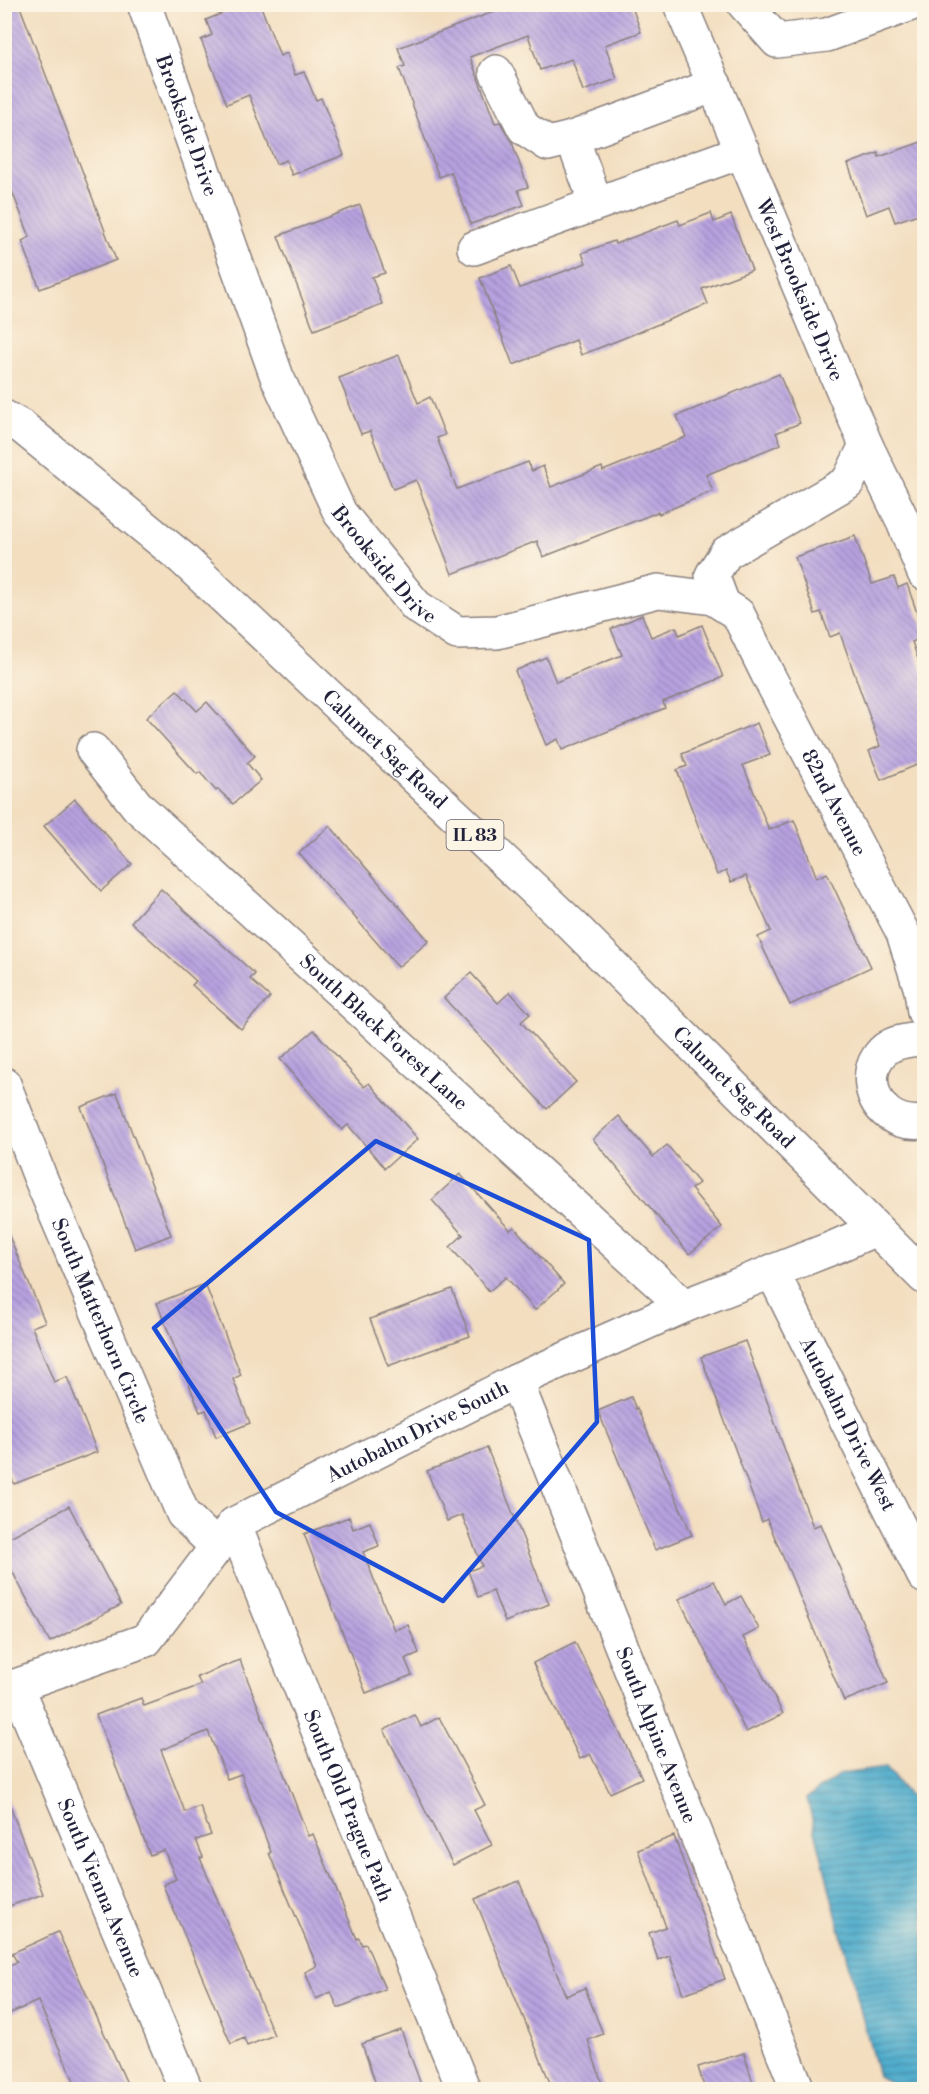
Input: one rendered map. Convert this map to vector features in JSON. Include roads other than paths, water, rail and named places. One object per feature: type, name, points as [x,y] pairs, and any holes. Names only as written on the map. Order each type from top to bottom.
[{"type":"street","name":"Brookside Drive","points":[[144,4],[277,376],[340,513],[416,606],[457,633],[497,632],[658,591],[713,598],[723,604]]},
{"type":"street","name":"West Brookside Drive","points":[[680,4],[866,445],[901,517],[924,573]]},
{"type":"street","points":[[744,4],[777,41],[827,35],[911,4]]},
{"type":"street","points":[[495,72],[524,128],[548,144],[572,138],[715,85]]},
{"type":"street","points":[[572,138],[596,203]]},
{"type":"street","points":[[474,248],[743,151]]},
{"type":"street","name":"Calumet Sag Road","points":[[4,417],[22,427],[182,558],[571,924],[924,1277]]},
{"type":"street","points":[[723,604],[712,575],[726,553],[848,482],[866,445]]},
{"type":"street","name":"82nd Avenue","points":[[723,604],[738,614],[903,933],[921,990],[924,1012]]},
{"type":"street","name":"South Black Forest Lane","points":[[93,750],[138,807],[684,1306]]},
{"type":"street","points":[[920,1127],[905,1123],[883,1111],[872,1091],[871,1080],[874,1064],[881,1053],[897,1042],[924,1040]]},
{"type":"street","name":"South Matterhorn Circle","points":[[4,1084],[40,1177],[183,1514],[226,1535]]},
{"type":"street","name":"Autobahn Drive South","points":[[10,1688],[146,1640],[226,1535],[516,1381],[684,1306],[876,1229]]},
{"type":"street","name":"Autobahn Drive West","points":[[772,1271],[924,1576]]},
{"type":"street","name":"South Alpine Avenue","points":[[516,1381],[798,2090]]},
{"type":"street","name":"South Old Prague Path","points":[[226,1535],[464,2090]]},
{"type":"street","name":"South Vienna Avenue","points":[[10,1688],[186,2090]]},
{"type":"water","points":[[886,1768],[918,1806],[924,1829],[924,2083],[902,2089],[878,2076],[807,1798],[840,1774]]}]
